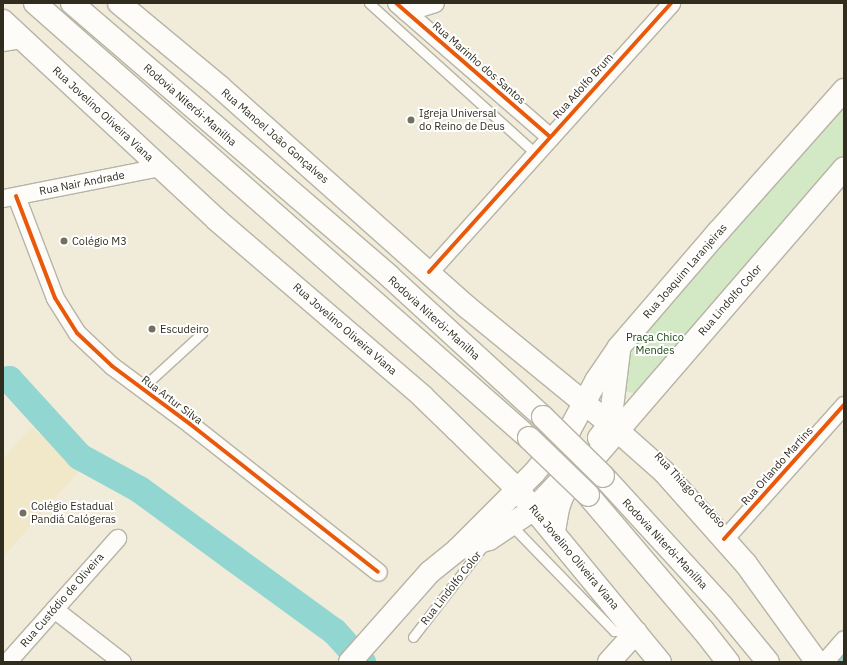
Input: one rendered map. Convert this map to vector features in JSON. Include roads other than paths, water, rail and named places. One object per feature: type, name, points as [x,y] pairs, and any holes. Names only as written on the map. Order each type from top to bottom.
[{"type":"main road","points":[[35,3],[529,438],[588,495],[703,630],[728,662]]},
{"type":"main road","name":"Rodovia Niterói-Manilha","points":[[72,3],[389,276],[543,418],[602,476],[722,606],[768,662]]},
{"type":"main road","name":"Rua Manoel João Gonçalves","points":[[119,3],[220,87],[429,272]]},
{"type":"main road","name":"Rua Jovelino Oliveira Viana","points":[[3,21],[12,40],[160,167],[217,220],[422,396],[518,490],[554,531],[660,662]]},
{"type":"main road","name":"Rua Joaquim Laranjeiras","points":[[350,662],[424,578],[458,549],[518,490],[569,431],[596,381],[619,347],[718,232],[844,90]]},
{"type":"main road","name":"Rua Lindolfo Color","points":[[554,531],[558,508],[563,494],[614,427],[844,168]]},
{"type":"main road","name":"Rua Thiago Cardoso","points":[[429,272],[467,306],[614,427],[664,472],[746,564],[817,662]]},
{"type":"main road","points":[[614,427],[619,347]]},
{"type":"main road","name":"Rua Lindolfo Color","points":[[458,549],[489,539],[534,509],[595,444],[614,427]]},
{"type":"main road","points":[[609,662],[636,632]]},
{"type":"street","points":[[401,7],[435,3]]},
{"type":"street","name":"Rua Adolfo Brum","points":[[429,272],[671,3]]},
{"type":"street","name":"Rua Marinho dos Santos","points":[[401,7],[550,137]]},
{"type":"street","name":"Rua Nair Andrade","points":[[9,197],[160,167]]},
{"type":"street","name":"Rua Artur Silva","points":[[9,197],[55,298],[77,333],[112,366],[378,572]]},
{"type":"street","name":"Rua Orlando Martins","points":[[724,539],[844,405]]},
{"type":"street","name":"Rua Custódio de Oliveira","points":[[7,662],[117,538]]},
{"type":"street","points":[[54,609],[122,662]]},
{"type":"street","points":[[824,662],[844,639]]},
{"type":"lane","points":[[370,3],[535,153]]},
{"type":"lane","points":[[142,388],[202,333]]},
{"type":"lane","points":[[511,525],[614,631],[636,632]]},
{"type":"lane","name":"Rua Lindolfo Color","points":[[413,637],[489,539]]},
{"type":"waterway","points":[[3,380],[9,379],[79,456],[139,489],[334,631],[362,662]]},
{"type":"waterway","points":[[838,660],[844,654]]},
{"type":"place","name":"Igreja Universal do Reino de Deus","points":[[411,120]]},
{"type":"place","name":"Colégio M3","points":[[64,241]]},
{"type":"place","name":"Escudeiro","points":[[152,329]]},
{"type":"place","name":"Colégio Estadual Pandiá Calógeras","points":[[23,513]]},
{"type":"park label","name":"Praça Chico Mendes","points":[[655,344]]}]
